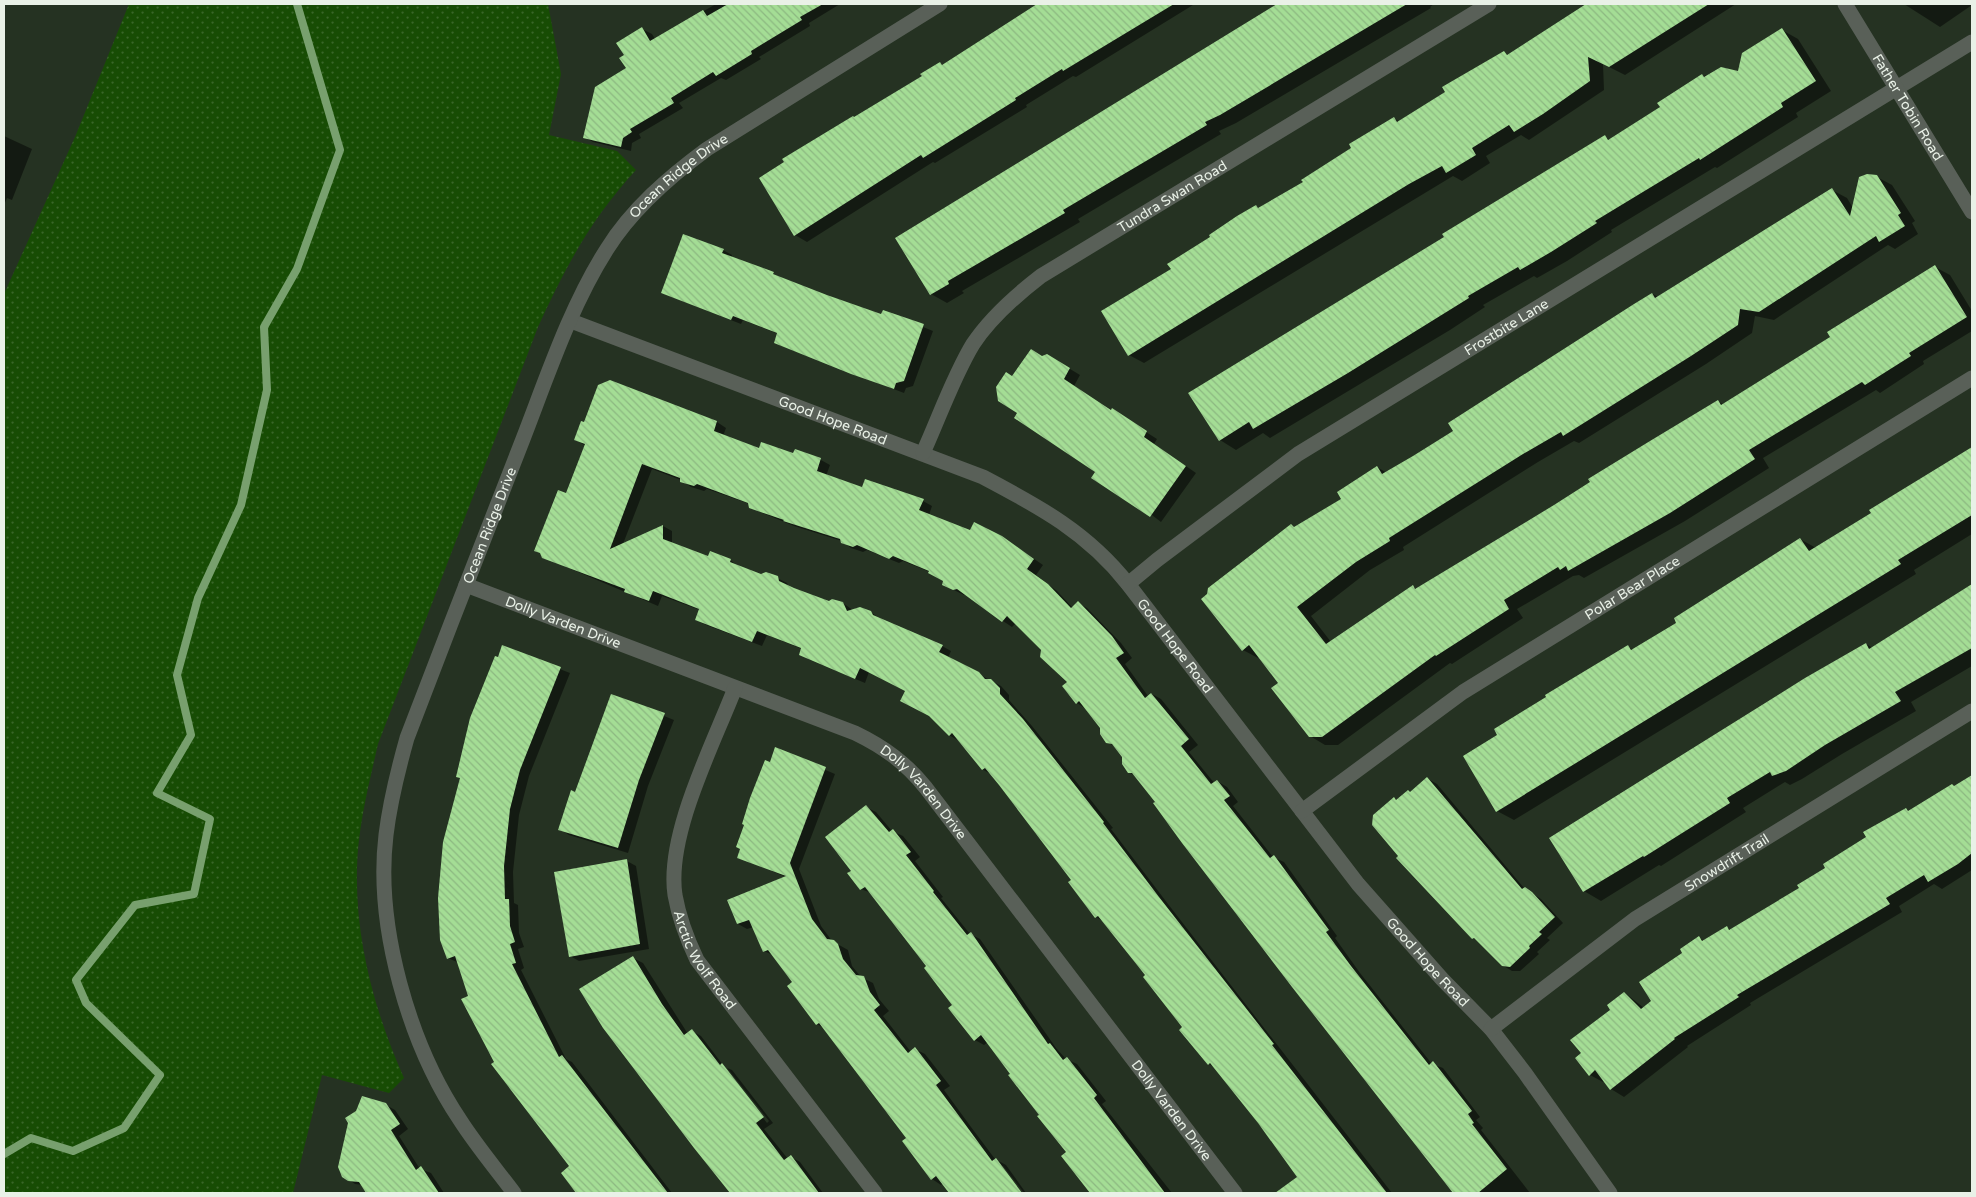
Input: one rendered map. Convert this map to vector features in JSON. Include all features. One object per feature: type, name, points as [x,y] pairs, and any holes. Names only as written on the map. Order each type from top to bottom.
[{"type":"street","name":"Ocean Ridge Drive","points":[[514,1193],[459,1120],[423,1051],[398,979],[387,905],[386,836],[397,771],[407,738],[554,358],[607,249],[640,207],[676,172],[745,123],[940,4]]},
{"type":"street","name":"Tundra Swan Road","points":[[923,453],[973,345],[991,321],[1013,298],[1050,271],[1489,4]]},
{"type":"street","name":"Father Tobin Road","points":[[1846,4],[1972,212]]},
{"type":"street","name":"Frostbite Lane","points":[[1128,584],[1298,454],[1972,42]]},
{"type":"street","name":"Good Hope Road","points":[[571,321],[983,477],[1027,500],[1065,524],[1109,559],[1358,884],[1442,979],[1491,1030],[1531,1081],[1610,1193]]},
{"type":"street","name":"Polar Bear Place","points":[[1302,811],[1463,692],[1972,378]]},
{"type":"street","name":"Dolly Varden Drive","points":[[466,585],[856,733],[895,755],[912,770],[1235,1193]]},
{"type":"street","name":"Arctic Wolf Road","points":[[735,688],[683,822],[674,873],[675,894],[681,920],[697,960],[875,1193]]},
{"type":"street","name":"Snowdrift Trail","points":[[1491,1030],[1635,919],[1972,711]]},
{"type":"green space","points":[[129,4],[548,4],[561,74],[549,135],[617,151],[636,170],[620,188],[593,225],[569,263],[538,327],[378,744],[364,805],[359,837],[357,895],[359,922],[363,949],[376,1002],[404,1078],[389,1093],[322,1075],[293,1193],[4,1193],[4,294],[75,137]]},
{"type":"building","points":[[728,4],[823,4],[800,17],[802,20],[751,51],[752,54],[716,76],[713,72],[671,98],[674,103],[630,129],[632,132],[623,138],[621,147],[583,138],[595,87],[626,68],[619,58],[624,55],[616,43],[642,27],[650,41],[703,10],[707,16]]},
{"type":"building","points":[[1037,4],[1174,4],[1063,71],[1062,69],[923,158],[921,155],[794,236],[759,178],[784,162],[782,159],[922,76],[920,74],[940,62],[942,65]]},
{"type":"building","points":[[1277,4],[1407,4],[1220,115],[1205,122],[1207,125],[1063,210],[1065,213],[948,281],[949,284],[930,295],[895,238]]},
{"type":"building","points":[[1586,4],[1709,4],[1609,67],[1588,57],[1590,81],[1543,114],[1514,132],[1509,125],[1472,148],[1476,155],[1446,173],[1442,166],[1409,184],[1128,356],[1101,311],[1171,269],[1167,264],[1210,237],[1209,235],[1237,216],[1256,205],[1258,208],[1303,182],[1301,180],[1351,148],[1349,144],[1394,117],[1397,122],[1445,92],[1442,87],[1504,51],[1507,55]]},
{"type":"building","points":[[1782,28],[1816,81],[1781,103],[1783,107],[1700,160],[1699,158],[1595,221],[1597,223],[1551,252],[1520,270],[1518,267],[1468,296],[1469,298],[1348,373],[1253,429],[1249,422],[1219,441],[1188,393],[1444,237],[1442,234],[1605,135],[1608,140],[1660,107],[1657,103],[1702,74],[1704,77],[1721,67],[1738,71],[1742,53]]},
{"type":"building","points":[[1867,174],[1877,175],[1901,213],[1898,215],[1905,226],[1879,242],[1876,236],[1759,312],[1740,309],[1738,325],[1563,436],[1561,432],[1523,454],[1389,538],[1390,541],[1356,562],[1297,607],[1326,644],[1413,585],[1415,589],[1554,505],[1590,482],[1588,479],[1650,441],[1718,400],[1721,405],[1830,337],[1827,332],[1935,265],[1967,317],[1909,353],[1911,356],[1865,385],[1862,382],[1749,450],[1755,459],[1670,513],[1568,571],[1566,566],[1560,570],[1558,567],[1504,600],[1509,609],[1435,655],[1322,737],[1309,737],[1271,688],[1278,683],[1249,645],[1242,651],[1201,599],[1207,594],[1208,588],[1291,524],[1294,527],[1341,499],[1337,492],[1377,466],[1382,474],[1413,456],[1453,431],[1448,423],[1634,304],[1652,293],[1655,298],[1832,188],[1850,216],[1859,177]]},
{"type":"building","points":[[683,234],[724,249],[722,253],[774,272],[773,274],[827,295],[881,314],[883,310],[924,324],[904,381],[896,383],[894,389],[851,374],[774,343],[777,333],[733,316],[731,320],[661,293]]},
{"type":"building","points":[[1031,349],[1042,356],[1047,354],[1070,368],[1064,379],[1147,431],[1144,437],[1186,466],[1150,517],[1091,478],[1095,472],[1014,418],[1017,413],[998,401],[996,387],[1006,372],[1012,376]]},
{"type":"building","points":[[610,380],[717,421],[714,431],[759,448],[761,442],[793,453],[795,449],[821,458],[817,471],[862,487],[865,479],[924,499],[919,510],[970,530],[974,522],[1002,536],[1034,559],[1027,569],[1048,584],[1071,608],[1078,601],[1112,636],[1124,653],[1116,658],[1145,698],[1151,693],[1189,739],[1181,746],[1211,784],[1217,780],[1230,796],[1224,800],[1270,858],[1274,855],[1329,930],[1326,932],[1351,966],[1429,1065],[1433,1061],[1472,1111],[1468,1114],[1474,1123],[1472,1124],[1507,1169],[1478,1193],[1453,1193],[1182,843],[1153,803],[1155,802],[1132,773],[1128,773],[1122,764],[1122,757],[1112,744],[1106,743],[1100,734],[1100,728],[1079,701],[1076,704],[1062,686],[1067,682],[1040,657],[1041,650],[1007,616],[1002,622],[957,589],[953,590],[942,585],[943,581],[928,573],[929,571],[893,556],[889,559],[857,545],[853,547],[841,543],[840,539],[749,508],[748,503],[697,484],[694,486],[680,482],[680,478],[642,464],[610,549],[663,525],[663,539],[708,556],[710,551],[731,559],[730,562],[761,574],[766,572],[778,576],[779,581],[794,588],[829,601],[832,599],[843,602],[847,611],[860,607],[871,611],[873,615],[943,645],[939,652],[979,672],[985,679],[991,679],[1000,688],[1000,694],[1023,719],[1104,822],[1159,897],[1387,1193],[1275,1193],[1297,1177],[1258,1123],[1210,1063],[1208,1065],[1179,1030],[1182,1027],[1143,977],[1145,975],[1098,916],[1095,918],[1068,882],[1071,880],[999,785],[985,768],[982,770],[952,733],[949,736],[929,716],[900,701],[905,691],[860,668],[855,679],[799,655],[801,648],[757,631],[752,642],[695,620],[699,609],[653,591],[649,601],[624,592],[625,589],[542,558],[540,553],[534,551],[558,490],[566,493],[585,444],[574,440],[581,421],[584,422],[598,385]]},
{"type":"building","points":[[1972,447],[1972,515],[1898,560],[1901,564],[1496,812],[1463,756],[1497,735],[1494,729],[1546,697],[1545,695],[1628,645],[1631,650],[1676,623],[1674,618],[1800,538],[1809,551],[1871,513],[1869,510]]},
{"type":"building","points":[[1972,584],[1972,648],[1895,692],[1901,701],[1825,745],[1786,771],[1772,776],[1770,772],[1727,798],[1730,803],[1644,857],[1583,892],[1549,838],[1805,678],[1866,643],[1869,649]]},
{"type":"building","points":[[502,645],[561,667],[520,770],[510,809],[504,866],[505,899],[509,899],[510,926],[515,942],[510,944],[516,963],[512,964],[559,1057],[562,1055],[668,1193],[576,1193],[561,1173],[569,1166],[491,1064],[494,1062],[461,999],[468,996],[455,956],[447,959],[440,940],[438,898],[443,842],[460,778],[456,777],[470,718],[495,656],[498,657]]},
{"type":"building","points":[[611,694],[665,713],[639,780],[618,848],[558,830],[571,790],[575,792]]},
{"type":"building","points":[[775,747],[826,767],[790,863],[812,919],[827,939],[834,940],[838,944],[843,959],[856,975],[864,976],[870,992],[880,1005],[874,1010],[908,1053],[915,1047],[941,1081],[936,1085],[992,1161],[996,1158],[1022,1193],[949,1193],[936,1176],[931,1180],[902,1141],[906,1138],[819,1023],[816,1025],[787,986],[792,982],[768,950],[763,952],[749,920],[737,924],[727,900],[786,876],[737,858],[740,849],[736,847],[744,825],[742,824],[750,798],[765,760],[770,762]]},
{"type":"building","points":[[1972,775],[1972,853],[1958,864],[1928,882],[1924,875],[1886,898],[1890,904],[1737,995],[1739,997],[1674,1038],[1610,1090],[1595,1070],[1589,1076],[1575,1058],[1581,1053],[1570,1040],[1610,1010],[1607,1005],[1624,992],[1641,1009],[1651,1001],[1639,982],[1682,953],[1680,949],[1699,936],[1702,941],[1727,926],[1729,930],[1799,888],[1797,885],[1825,868],[1823,864],[1866,837],[1863,832],[1906,808],[1908,811],[1952,784],[1954,786]]},
{"type":"building","points":[[1427,777],[1522,889],[1525,887],[1532,892],[1555,917],[1539,932],[1542,934],[1529,946],[1530,948],[1510,967],[1502,966],[1474,938],[1472,939],[1396,858],[1398,856],[1372,825],[1373,815],[1394,797],[1396,800],[1408,790],[1410,792]]},
{"type":"building","points":[[866,805],[889,832],[893,829],[911,852],[906,855],[933,892],[967,935],[971,932],[1048,1044],[1050,1043],[1063,1060],[1067,1057],[1097,1095],[1094,1098],[1165,1193],[1090,1193],[1061,1156],[1066,1152],[1037,1116],[1039,1115],[1008,1075],[1010,1074],[981,1035],[974,1041],[948,1008],[952,1005],[924,968],[926,966],[865,887],[860,890],[847,873],[851,871],[825,837]]},
{"type":"building","points":[[627,859],[640,944],[569,957],[554,872]]},
{"type":"building","points":[[633,956],[662,1004],[684,1035],[692,1029],[720,1065],[722,1063],[764,1117],[756,1123],[784,1160],[791,1155],[819,1193],[730,1193],[694,1148],[603,1028],[579,989]]},
{"type":"building","points":[[362,1096],[386,1103],[400,1124],[391,1130],[416,1170],[421,1166],[439,1193],[366,1193],[359,1182],[348,1181],[342,1177],[338,1167],[348,1123],[345,1118],[356,1111]]},
{"type":"waterway","points":[[4,1154],[31,1138],[73,1151],[124,1128],[160,1075],[86,1003],[76,980],[135,905],[194,894],[210,819],[157,793],[191,735],[177,675],[198,598],[241,505],[267,390],[264,327],[297,269],[340,150],[297,4]]}]
